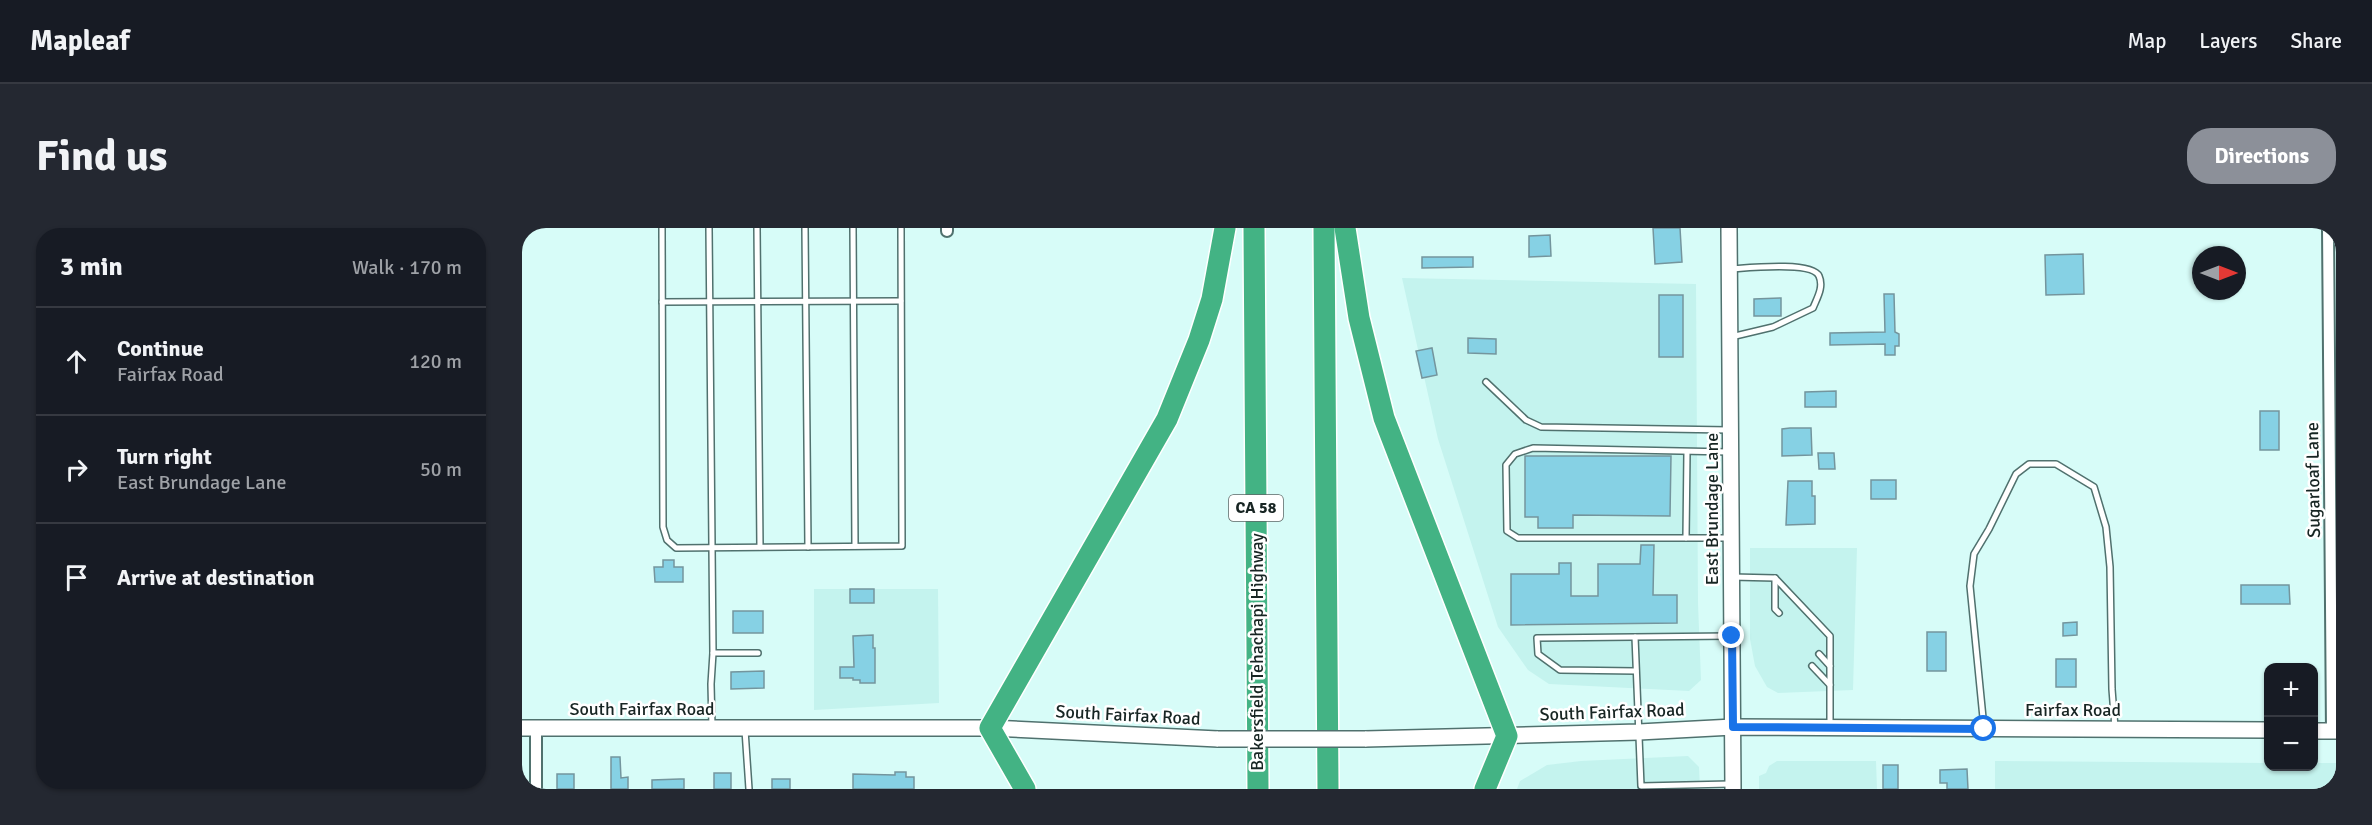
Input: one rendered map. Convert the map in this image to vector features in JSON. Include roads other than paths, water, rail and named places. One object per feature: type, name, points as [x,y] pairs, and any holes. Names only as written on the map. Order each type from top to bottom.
[{"type":"highway","points":[[1025,789],[990,728],[1167,419],[1200,340],[1212,299],[1225,228]]},
{"type":"highway","name":"Bakersfield Tehachapi Highway","points":[[1254,228],[1258,789]]},
{"type":"highway","points":[[1324,228],[1328,789]]},
{"type":"highway","points":[[1345,228],[1359,318],[1384,418],[1507,736],[1485,789]]},
{"type":"main road","name":"East Brundage Lane","points":[[1729,228],[1733,786]]},
{"type":"main road","name":"South Fairfax Road","points":[[529,728],[990,728],[1218,739],[1365,739],[1639,732],[1733,727]]},
{"type":"main road","name":"Fairfax Road","points":[[1733,727],[2264,730]]},
{"type":"main road","points":[[2318,731],[2334,731]]},
{"type":"street","name":"Sugarloaf Lane","points":[[2328,228],[2334,731]]},
{"type":"street","points":[[529,728],[536,789]]},
{"type":"lane","points":[[662,228],[663,527],[667,540],[676,548],[902,546],[901,228]]},
{"type":"lane","points":[[709,228],[712,728]]},
{"type":"lane","points":[[757,228],[760,547]]},
{"type":"lane","points":[[805,228],[808,547]]},
{"type":"lane","points":[[853,228],[855,546]]},
{"type":"lane","points":[[1729,269],[1780,267],[1812,269],[1819,275],[1821,287],[1813,308],[1773,327],[1730,337]]},
{"type":"lane","points":[[662,302],[901,301]]},
{"type":"lane","points":[[1486,382],[1526,420],[1541,427],[1731,430]]},
{"type":"lane","points":[[1731,453],[1533,448],[1515,454],[1506,465],[1507,531],[1518,537],[1731,538]]},
{"type":"lane","points":[[1686,538],[1687,452]]},
{"type":"lane","points":[[1984,729],[1970,586],[1974,554],[2016,474],[2029,464],[2056,464],[2094,487],[2106,527],[2110,567],[2112,689],[2116,729]]},
{"type":"lane","points":[[1731,577],[1774,578],[1830,636],[1830,728]]},
{"type":"lane","points":[[1774,578],[1776,613]]},
{"type":"lane","points":[[1636,671],[1560,670],[1538,654],[1537,638],[1732,636]]},
{"type":"lane","points":[[1635,637],[1641,786],[1733,786]]},
{"type":"lane","points":[[713,653],[758,653]]},
{"type":"lane","points":[[1819,654],[1830,666]]},
{"type":"lane","points":[[1812,666],[1830,685]]},
{"type":"lane","points":[[745,728],[749,789]]}]
